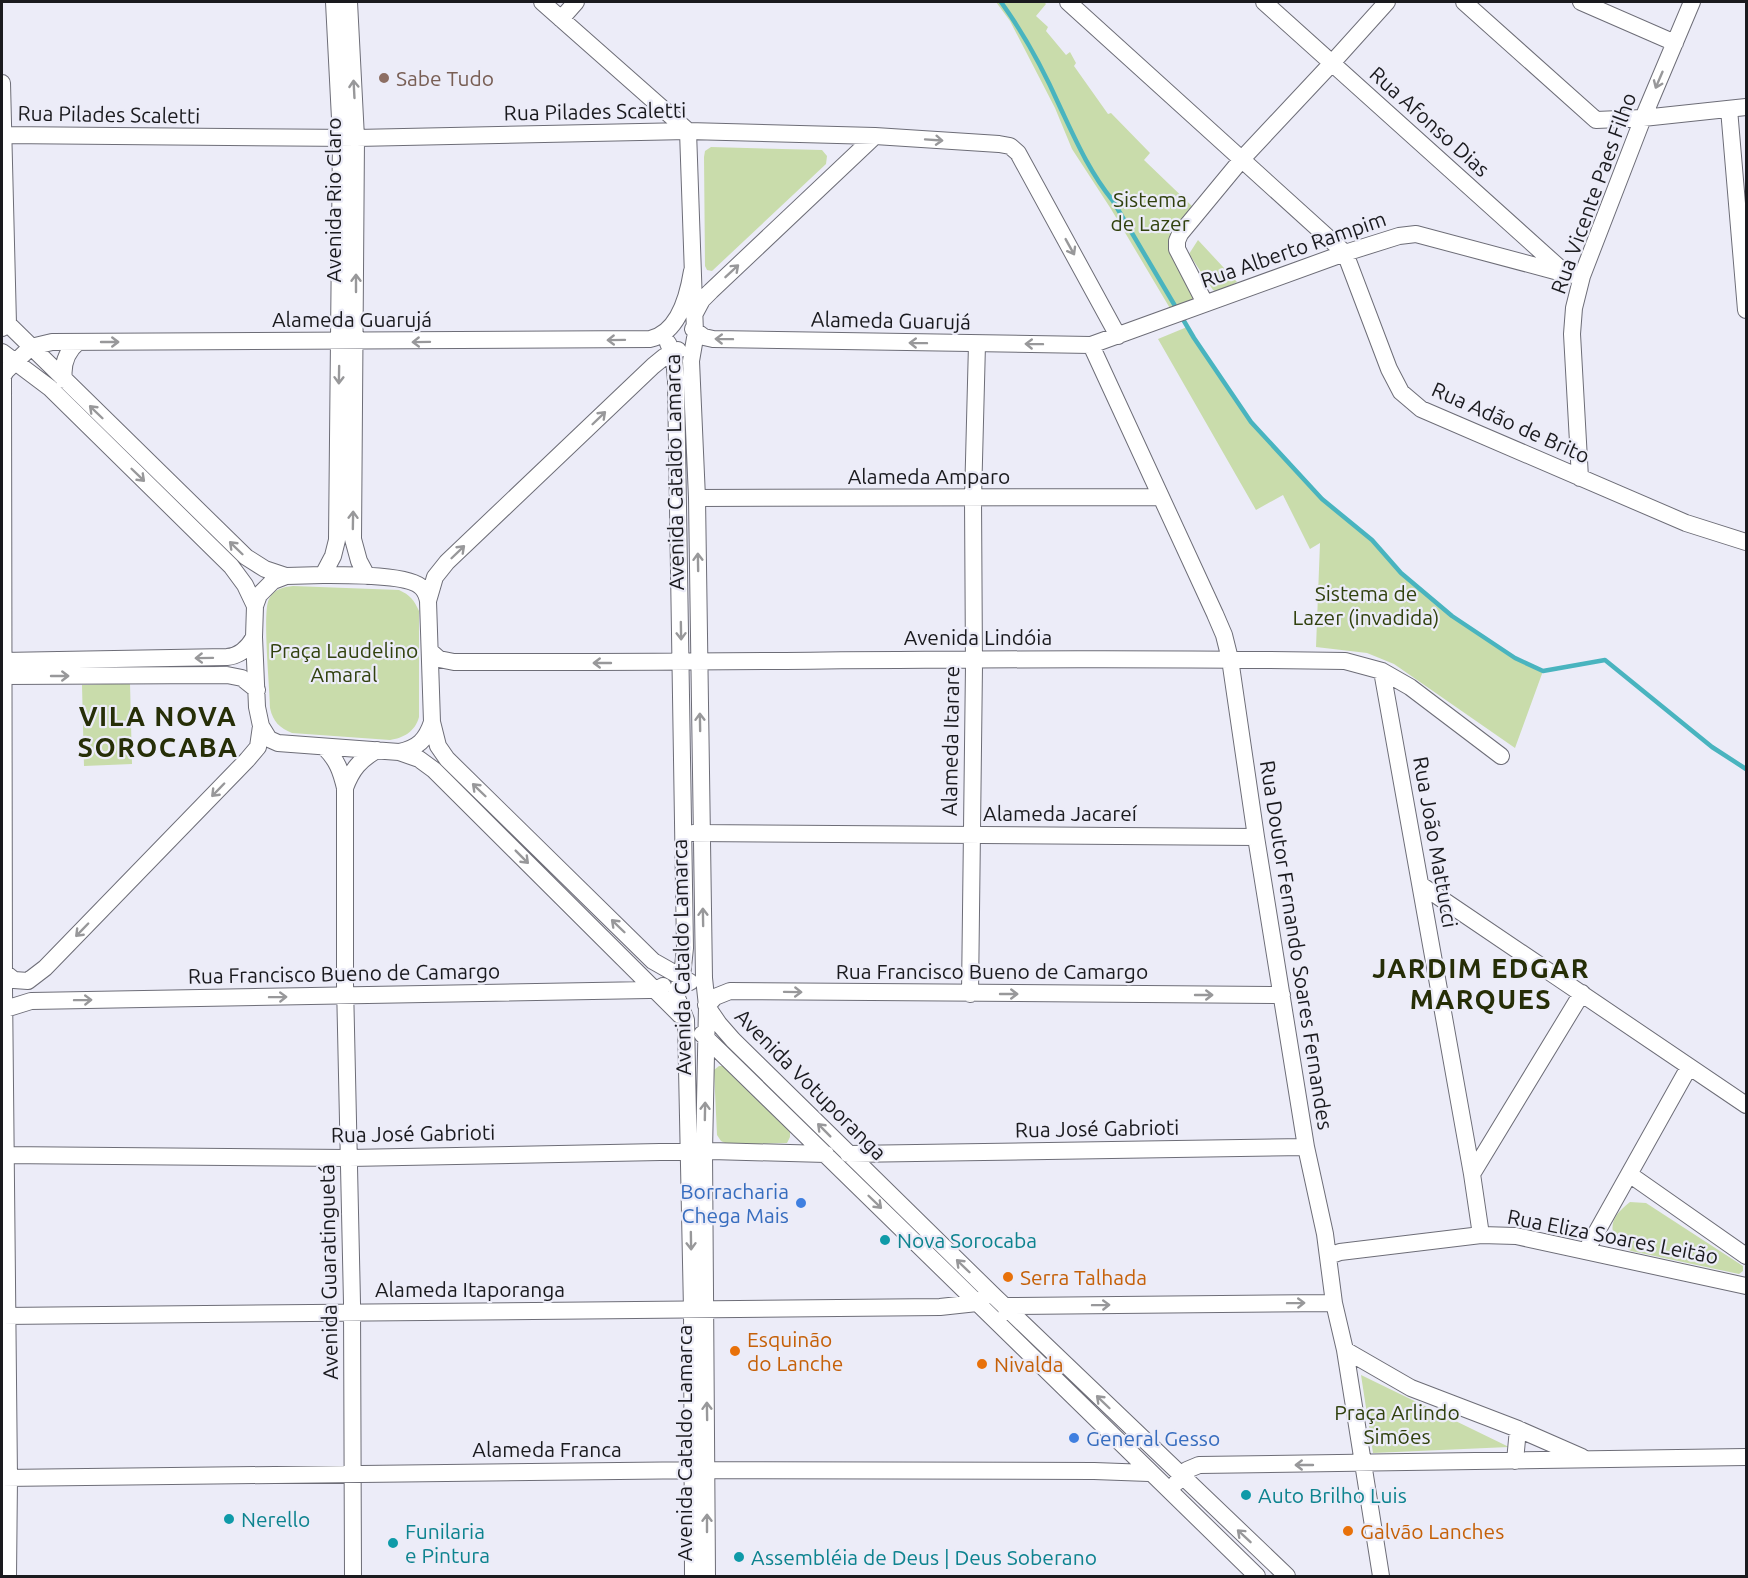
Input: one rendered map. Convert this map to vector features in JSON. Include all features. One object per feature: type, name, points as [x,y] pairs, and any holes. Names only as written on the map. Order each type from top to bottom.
[{"type":"street","name":"Avenida Rio Claro","points":[[334,2],[349,138]]},
{"type":"street","name":"Avenida Rio Claro","points":[[349,2],[347,342],[353,539],[359,561],[367,576]]},
{"type":"street","points":[[542,2],[688,131]]},
{"type":"street","points":[[561,19],[576,2]]},
{"type":"street","points":[[1068,2],[1345,253]]},
{"type":"street","name":"Rua Afonso Dias","points":[[1264,2],[1574,275]]},
{"type":"street","points":[[1200,305],[1177,249],[1180,234],[1242,159],[1387,2]]},
{"type":"street","points":[[1464,2],[1596,120],[1643,118],[1746,107]]},
{"type":"street","points":[[1581,2],[1675,43]]},
{"type":"street","name":"Rua Vicente Paes Filho","points":[[1580,478],[1572,334],[1574,275],[1692,2]]},
{"type":"street","points":[[2,83],[4,323],[246,557],[265,569],[286,576]]},
{"type":"street","points":[[645,132],[653,124],[655,117],[654,107],[649,97]]},
{"type":"street","points":[[1729,109],[1743,236],[1746,310]]},
{"type":"street","name":"Rua Pilades Scaletti","points":[[3,135],[349,138],[688,131],[875,136],[1010,146],[1018,153],[1118,336]]},
{"type":"street","name":"Avenida Cataldo Lamarca","points":[[688,131],[694,329],[691,361],[697,498],[704,987],[698,1019],[699,1470],[693,1576]]},
{"type":"street","points":[[841,135],[848,138],[852,149],[849,161]]},
{"type":"street","points":[[428,601],[422,588],[410,580],[367,576],[286,576],[265,587],[255,606],[254,637],[258,717],[269,739],[278,743],[325,748],[399,752],[412,749],[421,742],[428,734],[432,722],[428,601],[435,577],[447,562],[653,366],[672,343],[683,350],[691,347],[694,329],[706,296],[875,136]]},
{"type":"street","name":"Rua Alberto Rampim","points":[[1094,344],[1345,253],[1399,236],[1416,234],[1574,275]]},
{"type":"street","name":"Rua Adão de Brito","points":[[1345,253],[1389,369],[1401,392],[1421,409],[1686,523],[1746,542]]},
{"type":"street","name":"Avenida Cataldo Lamarca","points":[[692,271],[672,343],[676,381],[685,948],[682,976],[676,995],[698,1019],[707,1039],[706,1071],[697,1151]]},
{"type":"street","points":[[1094,344],[1098,298]]},
{"type":"street","name":"Alameda Guarujá","points":[[31,347],[52,342],[347,342],[650,339],[658,337],[672,343],[682,323],[704,337],[713,339],[1094,344]]},
{"type":"street","points":[[64,380],[64,362],[68,353],[78,342]]},
{"type":"street","name":"Avenida Rio Claro","points":[[323,575],[333,556],[337,540],[347,342]]},
{"type":"street","name":"Alameda Itarare","points":[[970,994],[974,659],[973,499],[977,344]]},
{"type":"street","name":"Rua Doutor Fernando Soares Fernandes","points":[[1094,344],[1160,497],[1215,614],[1224,635],[1230,659],[1306,1147],[1329,1256],[1334,1303],[1345,1350],[1381,1576]]},
{"type":"street","points":[[6,358],[31,347]]},
{"type":"street","points":[[6,358],[50,388],[231,566],[245,585],[255,606]]},
{"type":"street","points":[[6,358],[3,380],[2,676],[5,1478],[8,1576]]},
{"type":"street","name":"Alameda Amparo","points":[[697,498],[1160,497]]},
{"type":"street","points":[[2,660],[234,657],[245,649],[254,637]]},
{"type":"street","name":"Avenida Lindóia","points":[[430,651],[439,659],[454,662],[699,663],[974,659],[1345,661],[1382,671],[1410,687],[1501,756]]},
{"type":"street","name":"Rua João Mattucci","points":[[1382,671],[1481,1235]]},
{"type":"street","points":[[2,676],[227,675],[242,678],[257,690]]},
{"type":"street","name":"Avenida Votuporanga","points":[[432,722],[438,746],[447,759],[653,961],[682,976],[695,986],[698,1019]]},
{"type":"street","points":[[3,982],[21,984],[45,968],[248,760],[258,747],[261,726]]},
{"type":"street","name":"Avenida Guaratinguetá","points":[[325,748],[334,757],[341,770],[345,788],[345,996],[352,1313],[353,1576]]},
{"type":"street","name":"Avenida Guaratinguetá","points":[[345,788],[357,764],[377,750]]},
{"type":"street","name":"Avenida Votuporanga","points":[[399,752],[419,759],[434,770],[656,990],[698,1019],[723,1029],[874,1180],[1180,1476],[1287,1576]]},
{"type":"street","name":"Alameda Jacareí","points":[[683,833],[1256,837]]},
{"type":"street","points":[[1421,885],[1746,1105]]},
{"type":"street","name":"Avenida Cataldo Lamarca","points":[[661,966],[673,964],[685,948]]},
{"type":"street","points":[[622,991],[629,985],[632,978],[629,962]]},
{"type":"street","points":[[45,968],[38,982],[40,991],[49,1001]]},
{"type":"street","name":"Rua Francisco Bueno de Camargo","points":[[3,1009],[24,1002],[49,1001],[656,990],[682,976]]},
{"type":"street","points":[[723,1029],[718,1016],[720,1004],[724,998],[735,991]]},
{"type":"street","name":"Rua Francisco Bueno de Camargo","points":[[698,1019],[721,993],[735,991],[1281,995]]},
{"type":"street","points":[[1472,1174],[1582,993]]},
{"type":"street","name":"Avenida Votuporanga","points":[[707,1039],[950,1275],[1114,1439],[1257,1576]]},
{"type":"street","points":[[706,1071],[711,1059],[718,1056],[727,1059]]},
{"type":"street","points":[[1586,1251],[1689,1067]]},
{"type":"street","name":"Rua José Gabrioti","points":[[848,1154],[1306,1147]]},
{"type":"street","name":"Rua José Gabrioti","points":[[4,1154],[349,1158],[697,1151],[826,1154]]},
{"type":"street","points":[[874,1180],[875,1161],[888,1153]]},
{"type":"street","points":[[1629,1174],[1746,1256]]},
{"type":"street","name":"Rua Eliza Soares Leitão","points":[[1329,1256],[1340,1252],[1481,1235],[1516,1236],[1746,1286]]},
{"type":"street","points":[[940,1308],[950,1291],[950,1275]]},
{"type":"street","points":[[1000,1301],[1007,1312],[1004,1319],[986,1312],[984,1297],[1042,1306],[1334,1303]]},
{"type":"street","points":[[1030,1330],[1030,1318],[1042,1306]]},
{"type":"street","name":"Alameda Itaporanga","points":[[5,1316],[940,1308],[986,1312]]},
{"type":"street","points":[[1345,1350],[1411,1388],[1588,1459]]},
{"type":"street","points":[[1515,1461],[1518,1429]]},
{"type":"street","points":[[1094,1471],[1111,1461],[1116,1454],[1114,1439]]},
{"type":"street","points":[[1173,1496],[1173,1488],[1180,1476],[1190,1467],[1199,1465],[1746,1457]]},
{"type":"street","name":"Avenida Cataldo Lamarca","points":[[699,1470],[707,1576]]},
{"type":"street","name":"Alameda Franca","points":[[5,1478],[699,1470],[1149,1473]]},
{"type":"green space","name":"Sistema de Lazer","points":[[996,2],[1044,2],[1046,4],[1036,16],[1048,27],[1046,31],[1066,55],[1070,52],[1076,63],[1074,66],[1108,114],[1111,113],[1150,153],[1144,160],[1195,209],[1175,232],[1195,297],[1194,301],[1171,310],[1072,149],[1055,108],[1010,21]]},
{"type":"green space","points":[[711,147],[822,150],[827,156],[826,164],[712,271],[707,270],[705,266],[704,157],[705,151]]},
{"type":"green space","name":"Sistema de Lazer","points":[[1198,240],[1237,282],[1217,292],[1213,290],[1189,254]]},
{"type":"green space","name":"Sistema de Lazer (invadida)","points":[[1187,327],[1251,422],[1322,499],[1372,540],[1403,575],[1452,616],[1515,658],[1543,671],[1515,748],[1394,664],[1367,653],[1316,647],[1320,543],[1310,549],[1283,495],[1256,510],[1158,339]]},
{"type":"green space","name":"Praça Laudelino Amaral","points":[[293,586],[399,590],[413,601],[419,611],[419,717],[415,727],[408,733],[390,740],[292,733],[275,721],[270,708],[266,634],[267,607],[273,593]]},
{"type":"green space","points":[[130,683],[132,764],[84,766],[82,685]]},
{"type":"green space","points":[[719,1066],[725,1066],[790,1130],[787,1143],[729,1145],[721,1141],[717,1135],[714,1070]]},
{"type":"green space","points":[[1630,1202],[1646,1203],[1743,1266],[1743,1271],[1739,1274],[1631,1251],[1616,1243],[1613,1230],[1614,1220],[1616,1215]]},
{"type":"green space","name":"Praça Arlindo Simões","points":[[1361,1375],[1509,1447],[1373,1453]]},
{"type":"waterway","points":[[1001,2],[1040,66],[1090,167],[1113,201],[1194,338],[1251,422],[1322,499],[1372,540],[1401,573],[1452,616],[1515,658],[1543,671],[1605,660],[1712,747],[1746,769]]},
{"type":"place","name":"Sabe Tudo","points":[[384,78]]},
{"type":"place","name":"Borracharia Chega Mais","points":[[801,1203]]},
{"type":"place","name":"Nova Sorocaba","points":[[885,1240]]},
{"type":"place","name":"Serra Talhada","points":[[1008,1277]]},
{"type":"place","name":"Esquinão do Lanche","points":[[735,1351]]},
{"type":"place","name":"Nivalda","points":[[982,1364]]},
{"type":"place","name":"General Gesso","points":[[1074,1438]]},
{"type":"place","name":"Auto Brilho Luis","points":[[1246,1495]]},
{"type":"place","name":"Nerello","points":[[229,1519]]},
{"type":"place","name":"Galvão Lanches","points":[[1348,1531]]},
{"type":"place","name":"Funilaria e Pintura","points":[[393,1543]]},
{"type":"place","name":"Assembléia de Deus | Deus Soberano","points":[[739,1557]]},
{"type":"district","name":"VILA NOVA SOROCABA","points":[[158,732]]},
{"type":"district","name":"JARDIM EDGAR MARQUES","points":[[1481,984]]}]
